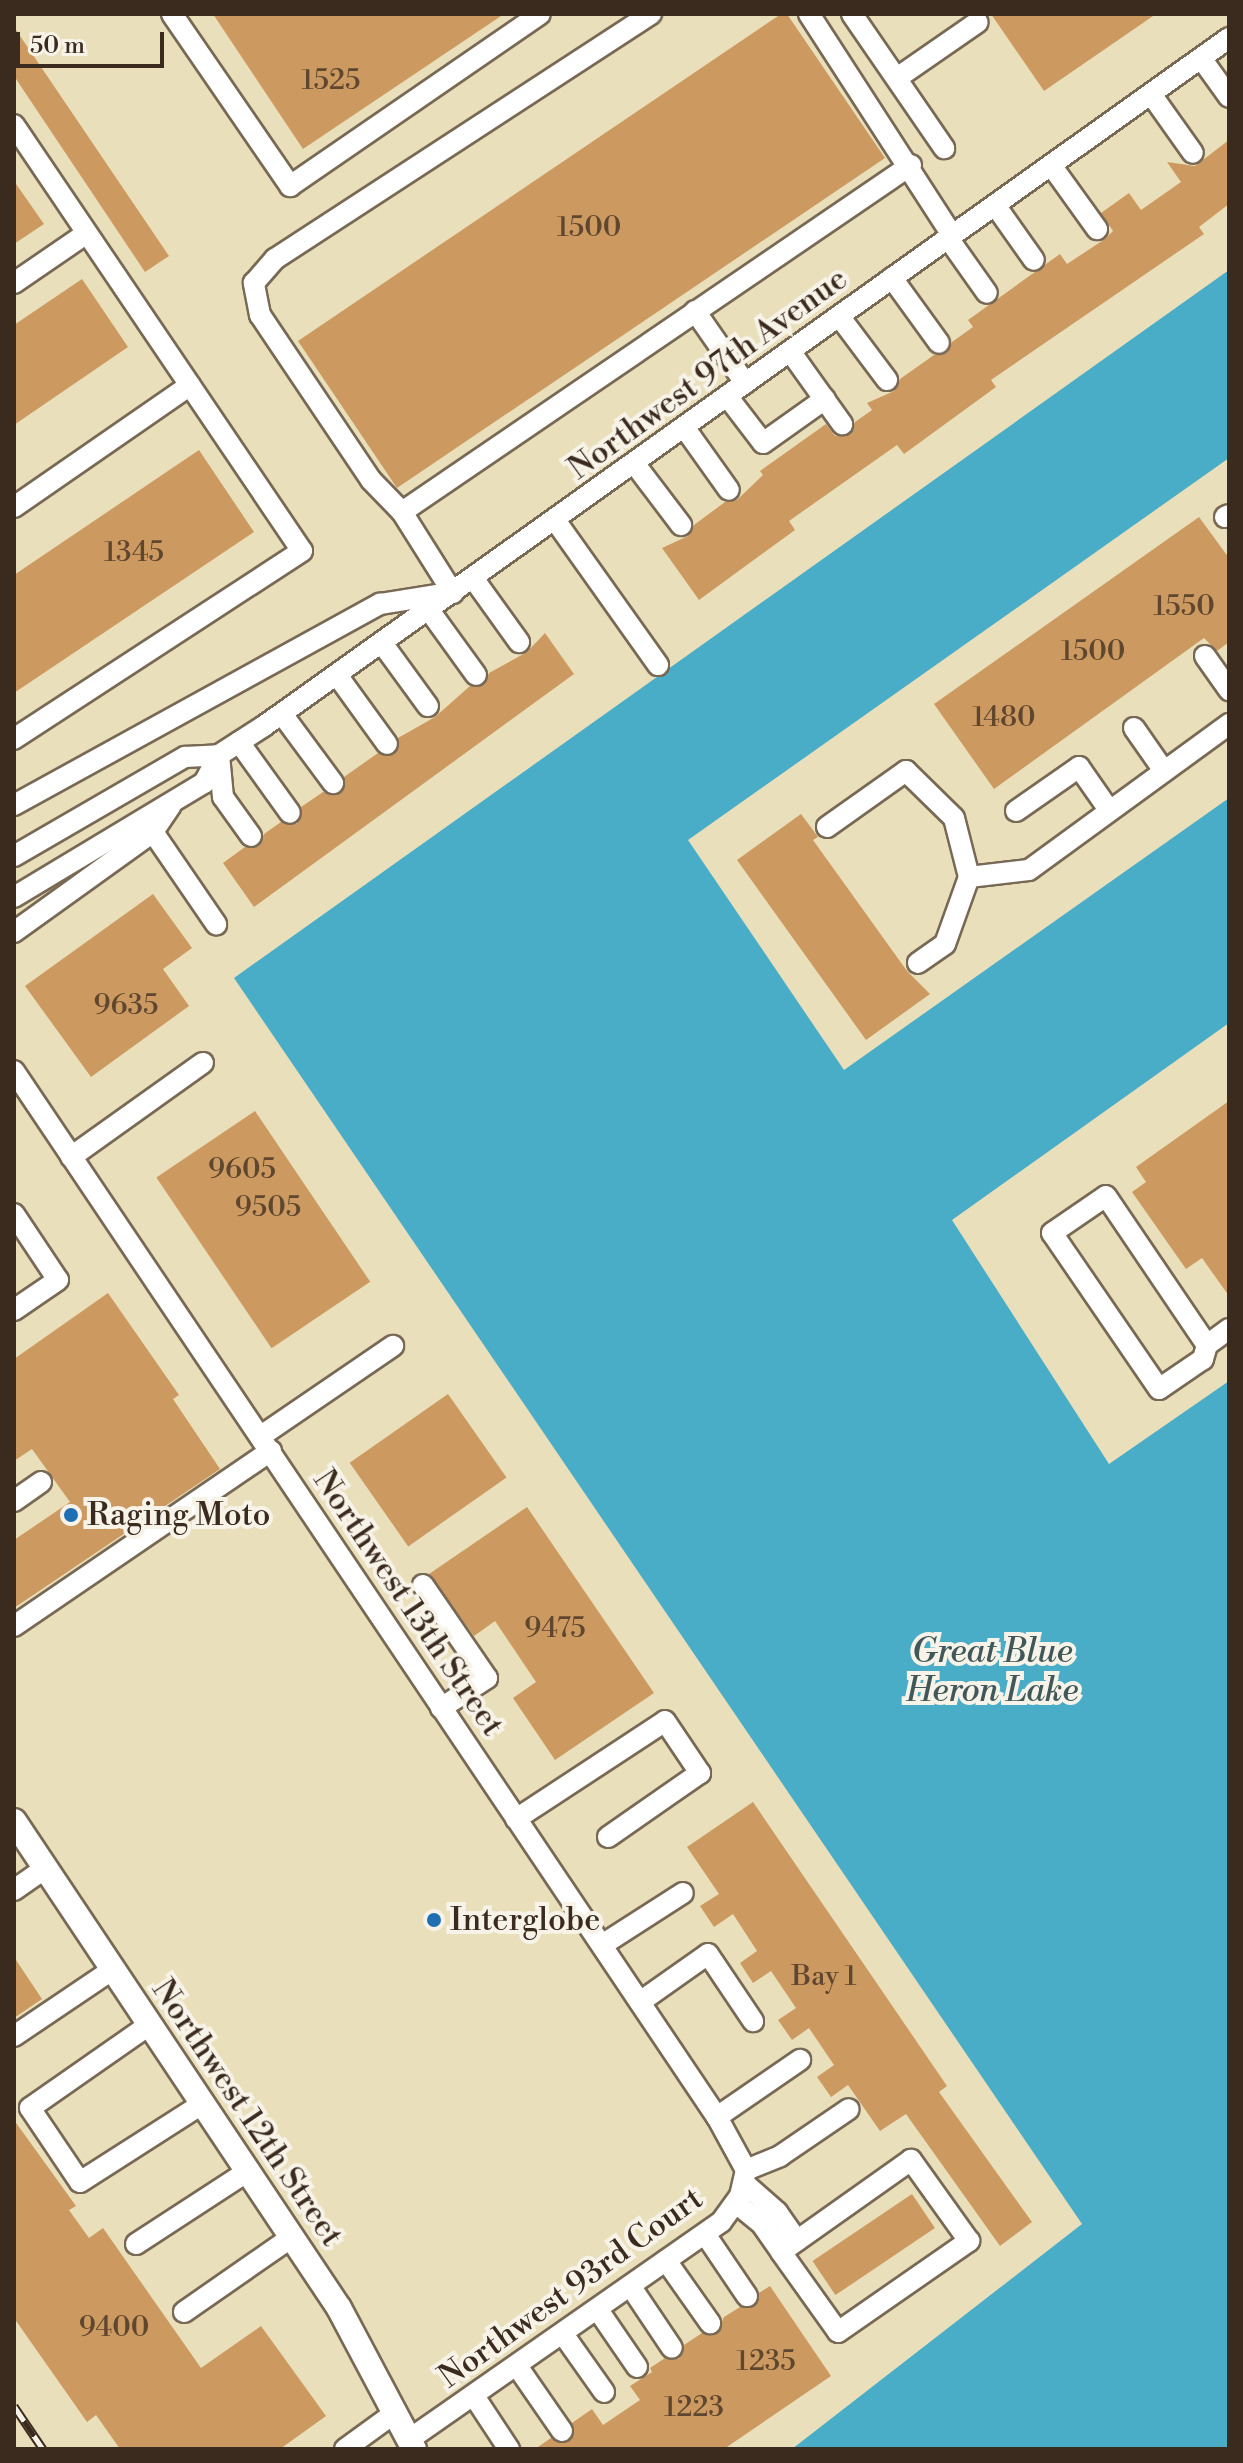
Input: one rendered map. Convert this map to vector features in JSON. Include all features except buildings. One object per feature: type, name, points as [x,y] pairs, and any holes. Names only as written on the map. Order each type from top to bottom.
[{"type":"main road","name":"Northwest 12th Street","points":[[14,1821],[339,2308],[412,2444]]},
{"type":"street","points":[[172,14],[290,186],[540,14]]},
{"type":"street","points":[[14,805],[380,604],[453,593],[402,512],[371,480],[260,315],[253,294],[259,274],[275,259],[651,14]]},
{"type":"street","points":[[809,14],[911,165],[950,237],[987,293]]},
{"type":"street","points":[[852,14],[944,148]]},
{"type":"street","points":[[897,78],[978,22]]},
{"type":"street","name":"Northwest 97th Avenue","points":[[14,897],[204,783],[219,755],[453,593],[1229,38]]},
{"type":"street","points":[[1201,58],[1229,97]]},
{"type":"street","points":[[1151,94],[1193,153]]},
{"type":"street","points":[[14,739],[302,551],[17,135]]},
{"type":"street","points":[[402,512],[911,165]]},
{"type":"street","points":[[1051,165],[1097,229]]},
{"type":"street","points":[[995,205],[1034,260]]},
{"type":"street","points":[[14,283],[87,233]]},
{"type":"street","points":[[892,278],[939,343]]},
{"type":"street","points":[[695,311],[745,383]]},
{"type":"street","points":[[839,316],[887,380]]},
{"type":"street","points":[[790,351],[842,424]]},
{"type":"street","points":[[14,507],[190,385]]},
{"type":"street","points":[[727,396],[763,443],[825,399]]},
{"type":"street","points":[[684,427],[729,490]]},
{"type":"street","points":[[634,463],[681,525]]},
{"type":"street","points":[[555,520],[658,665]]},
{"type":"street","points":[[473,578],[519,642]]},
{"type":"street","points":[[429,610],[476,675]]},
{"type":"street","points":[[382,643],[428,706]]},
{"type":"street","points":[[1205,656],[1229,690]]},
{"type":"street","points":[[337,675],[387,744]]},
{"type":"street","points":[[282,714],[333,783]]},
{"type":"street","points":[[969,877],[1029,870],[1229,724]]},
{"type":"street","points":[[1134,728],[1164,771]]},
{"type":"street","points":[[239,742],[290,813]]},
{"type":"street","points":[[219,755],[223,797],[251,836]]},
{"type":"street","name":"Northwest 97th Avenue","points":[[14,856],[185,757],[219,755]]},
{"type":"street","points":[[1016,811],[1079,767],[1109,810]]},
{"type":"street","points":[[827,827],[899,775],[915,774],[954,818],[969,877],[945,944],[918,963]]},
{"type":"street","points":[[14,932],[153,832],[173,802]]},
{"type":"street","points":[[153,832],[216,924]]},
{"type":"street","points":[[71,1157],[203,1063]]},
{"type":"street","name":"Northwest 13th Street","points":[[14,1071],[717,2117],[745,2177]]},
{"type":"street","points":[[1207,1345],[1106,1196],[1052,1233],[1159,1389],[1203,1359],[1207,1345],[1229,1329]]},
{"type":"street","points":[[14,1214],[21,1239],[58,1280],[14,1310]]},
{"type":"street","points":[[14,1626],[266,1444],[393,1346]]},
{"type":"street","points":[[14,1501],[41,1482]]},
{"type":"street","points":[[423,1585],[487,1678],[441,1708]]},
{"type":"street","points":[[516,1819],[665,1721],[700,1773],[608,1837]]},
{"type":"street","points":[[14,1890],[45,1868]]},
{"type":"street","points":[[602,1945],[683,1893]]},
{"type":"street","points":[[640,2002],[708,1954],[753,2021]]},
{"type":"street","points":[[14,2036],[112,1970]]},
{"type":"street","points":[[149,2025],[30,2108],[80,2182],[202,2104]]},
{"type":"street","points":[[717,2117],[800,2060]]},
{"type":"street","points":[[789,2247],[911,2160],[969,2241],[838,2332],[789,2247],[777,2212],[745,2177],[849,2109]]},
{"type":"street","points":[[136,2244],[248,2171]]},
{"type":"street","name":"Northwest 93rd Court","points":[[412,2444],[474,2396],[705,2234],[736,2203],[745,2177]]},
{"type":"street","points":[[736,2203],[789,2247]]},
{"type":"street","points":[[705,2234],[747,2296]]},
{"type":"street","points":[[184,2312],[292,2237]]},
{"type":"street","points":[[667,2262],[710,2323]]},
{"type":"street","points":[[631,2287],[672,2348]]},
{"type":"street","points":[[598,2310],[637,2367]]},
{"type":"street","points":[[563,2334],[604,2392]]},
{"type":"street","points":[[517,2366],[562,2431]]},
{"type":"street","points":[[474,2396],[509,2449]]},
{"type":"street","points":[[345,2449],[396,2412]]},
{"type":"water","name":"Great Blue Heron Lake","points":[[1229,270],[1229,458],[688,840],[844,1070],[1229,798],[1229,1023],[952,1220],[1109,1464],[1229,1381],[1229,2449],[792,2449],[1082,2224],[234,978]]},
{"type":"railway","points":[[14,2406],[43,2449]]},
{"type":"place","name":"Raging Moto","points":[[71,1515]]},
{"type":"place","name":"Interglobe","points":[[434,1920]]}]
